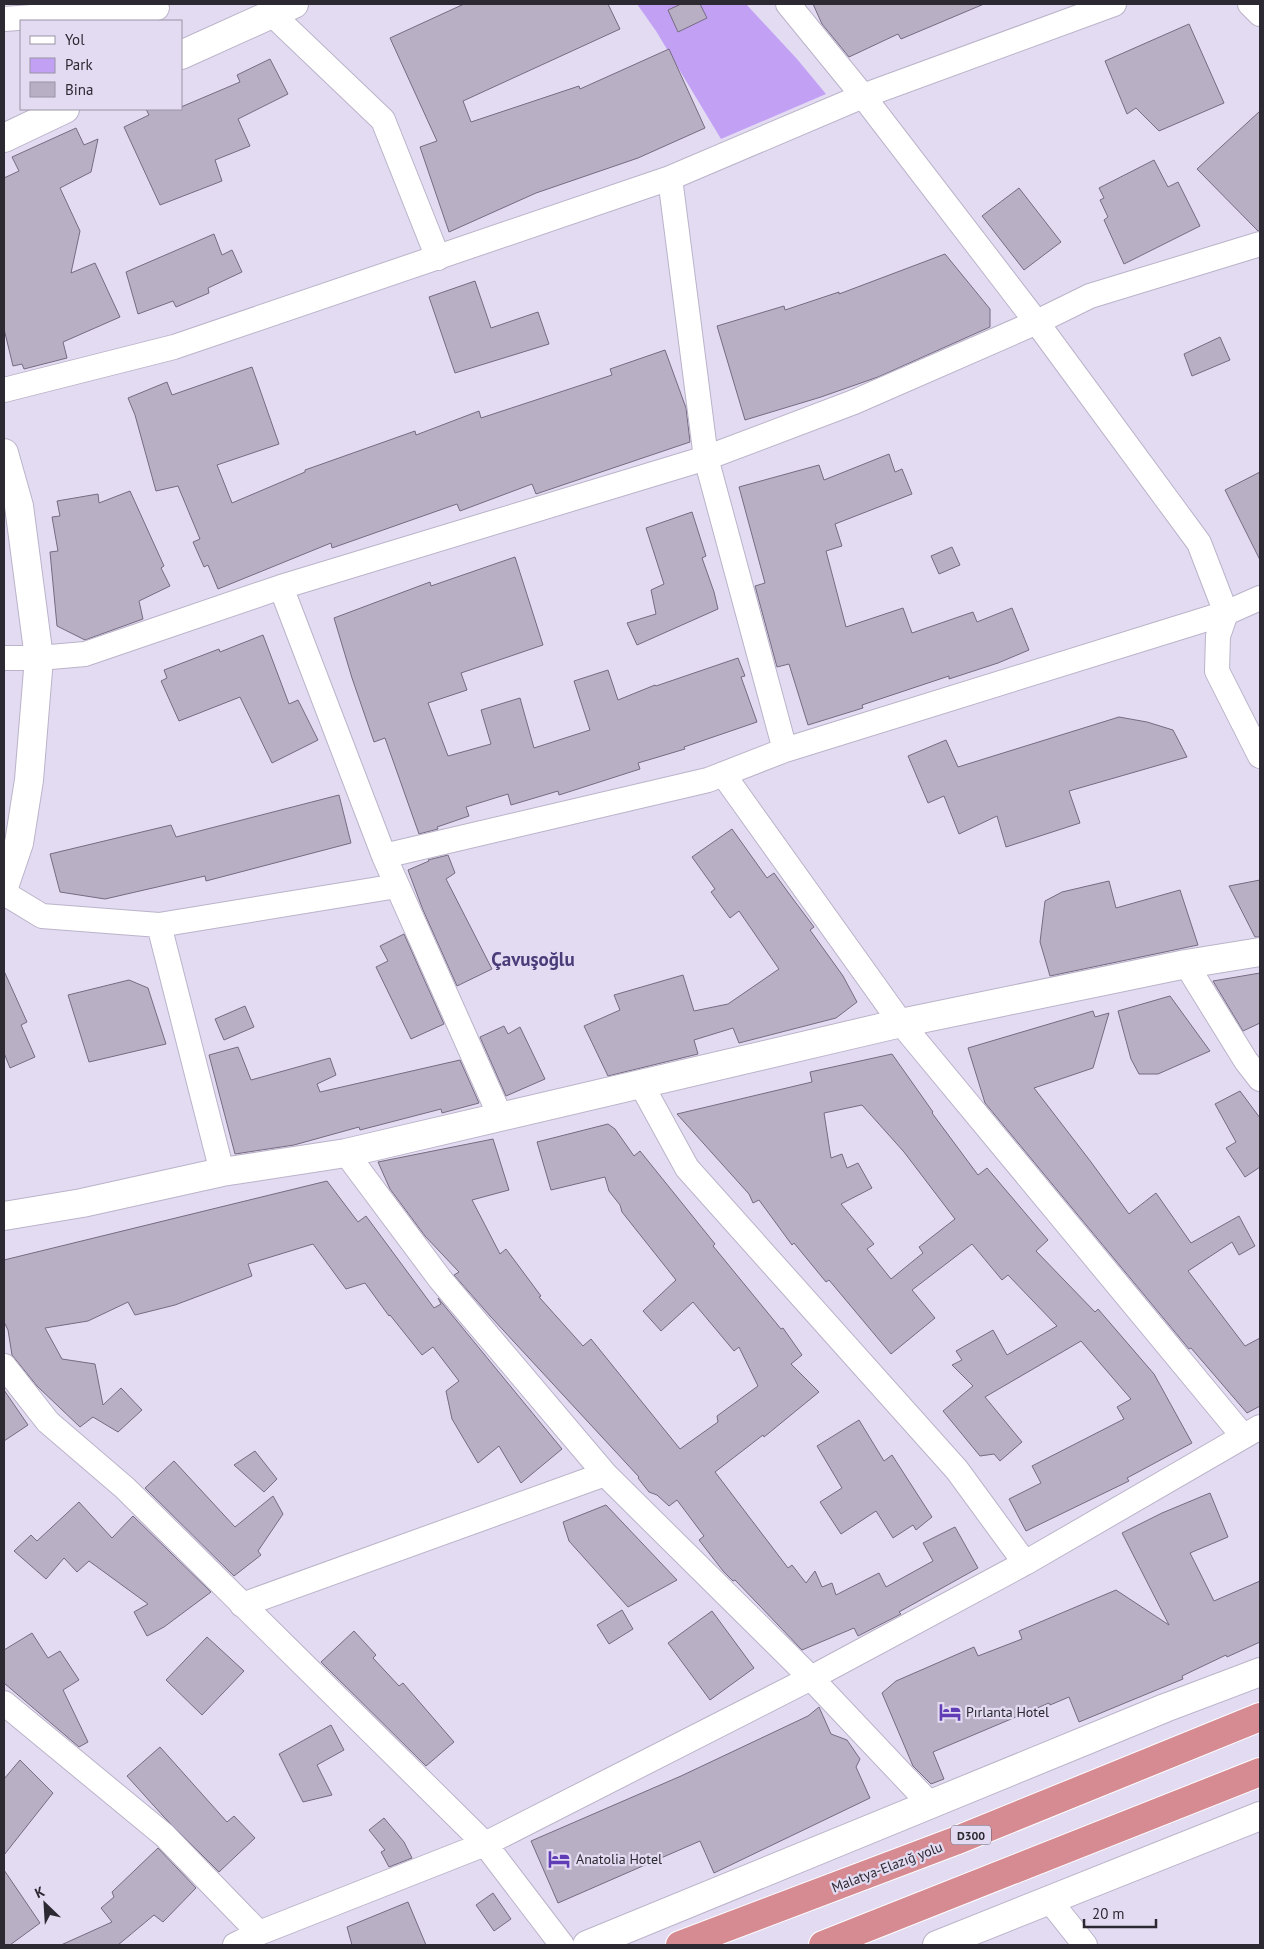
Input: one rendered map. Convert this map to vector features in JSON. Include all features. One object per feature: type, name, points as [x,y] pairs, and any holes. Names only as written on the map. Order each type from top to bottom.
[{"type":"highway","name":"Malatya-Elazığ yolu","points":[[680,1945],[955,1841],[1260,1717]]},
{"type":"highway","points":[[822,1945],[1260,1772]]},
{"type":"main road","points":[[182,54],[284,9]]},
{"type":"main road","points":[[4,138],[63,110]]},
{"type":"main road","points":[[4,453],[19,506],[39,658],[20,843],[4,887]]},
{"type":"main road","points":[[4,1216],[82,1203],[222,1172],[346,1153],[901,1023],[1186,964],[1260,952]]},
{"type":"main road","points":[[587,1945],[1165,1708],[1260,1672]]},
{"type":"main road","points":[[1165,1708],[1260,1688]]},
{"type":"main road","points":[[937,1945],[1260,1816]]},
{"type":"street","points":[[788,4],[863,96],[1036,322],[1199,543],[1226,614],[1218,636],[1217,671],[1260,756]]},
{"type":"street","points":[[4,390],[174,347],[670,178],[863,96],[1114,4]]},
{"type":"street","points":[[1250,4],[1260,14]]},
{"type":"street","points":[[4,19],[157,8]]},
{"type":"street","points":[[284,9],[383,120],[438,258]]},
{"type":"street","points":[[670,178],[706,458],[785,750]]},
{"type":"street","points":[[4,658],[39,658],[85,654],[281,587],[706,458],[854,402],[1036,322],[1090,296],[1260,244]]},
{"type":"street","points":[[281,587],[396,886],[501,1118]]},
{"type":"street","points":[[384,856],[708,780],[785,750],[1226,614],[1260,598]]},
{"type":"street","points":[[235,1945],[259,1933],[485,1844],[811,1678],[1025,1563],[1252,1432],[901,1023],[723,774]]},
{"type":"street","points":[[4,893],[42,916],[159,925],[396,886]]},
{"type":"street","points":[[159,925],[222,1172]]},
{"type":"street","points":[[1186,964],[1260,1079]]},
{"type":"street","points":[[641,1084],[687,1168],[957,1470],[1025,1563]]},
{"type":"street","points":[[346,1153],[440,1279],[605,1474],[811,1678],[931,1805]]},
{"type":"street","points":[[4,1366],[48,1422],[125,1488],[485,1844],[562,1945]]},
{"type":"street","points":[[242,1605],[605,1474]]},
{"type":"street","points":[[4,1703],[164,1835],[259,1933]]},
{"type":"street","points":[[1050,1901],[1085,1945]]},
{"type":"green space","points":[[637,4],[746,4],[797,59],[826,94],[721,139],[656,31]]},
{"type":"building","points":[[464,4],[608,4],[620,29],[463,101],[471,122],[579,86],[580,89],[669,49],[705,128],[638,158],[536,193],[449,232],[420,147],[437,141],[390,38]]},
{"type":"building","points":[[681,4],[700,4],[707,18],[678,32],[668,10]]},
{"type":"building","points":[[813,4],[984,4],[901,39],[898,34],[849,57],[822,24]]},
{"type":"building","points":[[1189,24],[1224,103],[1159,131],[1136,108],[1127,114],[1105,61]]},
{"type":"building","points":[[270,59],[288,94],[238,119],[250,146],[215,160],[222,181],[160,205],[124,127],[149,115],[146,110],[182,110],[182,107],[240,82],[237,75]]},
{"type":"building","points":[[1260,111],[1260,231],[1258,231],[1197,169]]},
{"type":"building","points":[[76,128],[84,145],[98,139],[91,172],[60,188],[80,231],[71,273],[95,263],[120,317],[63,342],[67,358],[24,369],[22,364],[13,366],[4,329],[4,178],[19,171],[12,157]]},
{"type":"building","points":[[1154,160],[1168,187],[1178,182],[1200,226],[1124,264],[1104,220],[1108,217],[1100,200],[1104,198],[1099,188]]},
{"type":"building","points":[[1019,188],[1061,242],[1024,270],[982,216]]},
{"type":"building","points":[[214,234],[222,255],[232,250],[242,272],[208,288],[209,293],[176,307],[173,301],[138,314],[126,272]]},
{"type":"building","points":[[945,254],[990,309],[990,327],[878,377],[745,420],[717,326],[784,306],[785,310],[839,292],[839,294]]},
{"type":"building","points":[[475,281],[491,328],[538,312],[549,344],[455,373],[429,297]]},
{"type":"building","points":[[1220,337],[1230,360],[1192,376],[1184,354]]},
{"type":"building","points":[[665,350],[686,408],[690,442],[536,494],[532,484],[460,511],[457,504],[332,548],[331,543],[218,589],[208,565],[204,567],[193,542],[200,539],[178,486],[156,491],[135,415],[128,398],[167,382],[172,395],[252,367],[279,444],[217,465],[232,503],[305,472],[305,470],[415,431],[416,435],[479,411],[481,418],[612,375],[610,369]]},
{"type":"building","points":[[889,454],[895,472],[902,469],[912,494],[835,524],[842,546],[826,551],[846,627],[903,608],[912,633],[973,612],[977,622],[1012,608],[1029,650],[998,663],[949,679],[949,676],[862,705],[863,708],[808,725],[789,664],[777,667],[755,586],[765,583],[739,487],[819,465],[824,480]]},
{"type":"building","points":[[1260,472],[1260,560],[1225,490]]},
{"type":"building","points":[[130,491],[164,566],[161,568],[170,586],[139,601],[143,619],[85,640],[57,626],[50,552],[58,551],[52,517],[60,516],[57,501],[98,494],[99,503]]},
{"type":"building","points":[[692,512],[706,556],[702,558],[718,609],[637,645],[627,623],[656,614],[651,590],[664,584],[646,528]]},
{"type":"building","points":[[952,547],[960,565],[939,574],[931,556]]},
{"type":"building","points":[[515,557],[543,645],[461,673],[467,690],[428,703],[448,756],[491,744],[481,710],[520,698],[534,748],[590,730],[574,681],[608,670],[618,700],[655,685],[738,658],[745,676],[741,677],[757,722],[684,747],[685,749],[638,763],[640,769],[559,795],[558,791],[511,805],[508,794],[466,807],[469,816],[437,827],[438,829],[419,834],[385,738],[374,742],[334,618],[430,582],[431,586]]},
{"type":"building","points":[[263,635],[289,704],[298,700],[318,740],[272,763],[240,697],[179,721],[161,681],[167,678],[164,670],[219,649],[220,652]]},
{"type":"building","points":[[1119,717],[1147,722],[1173,730],[1187,757],[1069,791],[1080,823],[1006,847],[997,816],[959,834],[944,796],[928,803],[908,756],[946,740],[958,767]]},
{"type":"building","points":[[339,795],[351,843],[206,881],[205,876],[105,899],[60,892],[50,854],[171,825],[176,837]]},
{"type":"building","points":[[732,829],[767,878],[774,873],[814,927],[810,930],[843,976],[857,1002],[836,1018],[739,1043],[733,1028],[694,1040],[698,1054],[608,1076],[584,1026],[620,1010],[614,995],[683,975],[694,1011],[728,1004],[779,969],[739,911],[730,918],[711,892],[715,889],[692,857]]},
{"type":"building","points":[[448,855],[455,873],[446,879],[492,969],[457,986],[423,910],[408,870],[428,860]]},
{"type":"building","points":[[1260,880],[1260,937],[1255,937],[1229,886]]},
{"type":"building","points":[[1109,881],[1116,908],[1180,890],[1198,945],[1050,976],[1040,942],[1045,901],[1062,892]]},
{"type":"building","points":[[404,934],[444,1024],[411,1039],[376,967],[388,961],[380,946]]},
{"type":"building","points":[[4,971],[27,1022],[21,1025],[35,1057],[10,1068],[4,1053]]},
{"type":"building","points":[[1260,973],[1260,1023],[1243,1031],[1213,981]]},
{"type":"building","points":[[129,980],[148,988],[166,1044],[89,1062],[68,995]]},
{"type":"building","points":[[1170,996],[1210,1051],[1158,1074],[1139,1074],[1131,1059],[1118,1011]]},
{"type":"building","points":[[245,1006],[254,1027],[224,1040],[215,1019]]},
{"type":"building","points":[[1093,1011],[1095,1017],[1109,1013],[1093,1068],[1034,1088],[1129,1214],[1156,1193],[1191,1243],[1239,1216],[1255,1246],[1239,1255],[1232,1242],[1188,1271],[1245,1346],[1260,1338],[1260,1406],[1247,1413],[1191,1348],[1189,1349],[985,1103],[968,1048]]},
{"type":"building","points":[[504,1026],[508,1034],[520,1027],[545,1079],[506,1096],[480,1037]]},
{"type":"building","points":[[238,1047],[251,1080],[330,1058],[336,1075],[317,1084],[320,1092],[460,1060],[479,1103],[442,1113],[441,1109],[360,1130],[359,1127],[294,1145],[235,1154],[209,1055]]},
{"type":"building","points":[[892,1054],[932,1113],[978,1175],[987,1168],[1048,1240],[1036,1251],[1095,1312],[1098,1309],[1154,1374],[1192,1443],[1127,1478],[1129,1481],[1026,1531],[1009,1499],[1041,1483],[1032,1466],[1124,1419],[1117,1407],[1131,1399],[1081,1341],[985,1397],[1022,1442],[1000,1461],[994,1454],[980,1456],[943,1411],[973,1386],[952,1365],[962,1360],[956,1351],[993,1330],[1007,1355],[1057,1326],[1008,1275],[1002,1280],[972,1244],[912,1290],[935,1318],[891,1354],[829,1280],[826,1282],[794,1243],[792,1245],[759,1200],[753,1203],[749,1194],[677,1114],[812,1082],[810,1072]],"holes":[[[862,1105],[904,1152],[955,1219],[919,1247],[923,1253],[891,1279],[867,1249],[874,1244],[841,1204],[872,1188],[858,1163],[847,1168],[842,1154],[831,1158],[824,1113]]]},
{"type":"building","points":[[1240,1091],[1260,1118],[1260,1167],[1245,1177],[1226,1148],[1236,1142],[1215,1104]]},
{"type":"building","points":[[608,1124],[615,1129],[634,1156],[640,1151],[715,1244],[713,1246],[781,1329],[783,1328],[802,1355],[791,1364],[819,1392],[764,1437],[763,1435],[715,1472],[788,1568],[792,1565],[806,1583],[815,1571],[822,1587],[832,1583],[836,1595],[879,1573],[886,1587],[933,1561],[923,1543],[955,1527],[978,1568],[899,1612],[901,1614],[858,1636],[854,1628],[802,1650],[735,1580],[733,1581],[723,1571],[699,1540],[704,1536],[677,1500],[669,1506],[657,1495],[649,1492],[639,1477],[454,1275],[459,1272],[425,1236],[390,1189],[378,1162],[493,1139],[509,1190],[472,1200],[500,1254],[506,1249],[541,1296],[539,1297],[583,1346],[591,1339],[680,1449],[718,1422],[717,1416],[758,1386],[739,1347],[734,1351],[693,1302],[661,1331],[643,1311],[676,1280],[622,1212],[620,1205],[609,1191],[605,1177],[551,1190],[537,1142]]},
{"type":"building","points":[[327,1181],[358,1222],[366,1216],[434,1308],[441,1304],[438,1298],[562,1449],[521,1483],[499,1446],[478,1463],[452,1419],[446,1391],[459,1381],[433,1347],[422,1355],[389,1316],[365,1283],[346,1289],[313,1244],[248,1264],[252,1276],[175,1305],[135,1315],[128,1302],[88,1321],[45,1328],[62,1359],[95,1364],[103,1405],[121,1388],[142,1410],[118,1432],[93,1417],[80,1427],[37,1386],[12,1355],[8,1330],[4,1322],[4,1260]]},
{"type":"building","points":[[4,1390],[28,1425],[4,1441]]},
{"type":"building","points":[[859,1420],[884,1461],[892,1455],[932,1517],[916,1530],[913,1525],[893,1538],[876,1511],[841,1534],[820,1502],[842,1488],[817,1446]]},
{"type":"building","points":[[255,1451],[277,1479],[264,1492],[234,1465]]},
{"type":"building","points":[[174,1461],[235,1527],[273,1496],[283,1514],[258,1551],[261,1555],[234,1576],[145,1488]]},
{"type":"building","points":[[1210,1493],[1228,1537],[1190,1553],[1214,1601],[1260,1581],[1260,1642],[1227,1657],[1226,1655],[1182,1676],[1183,1679],[1079,1722],[1069,1697],[1050,1705],[1049,1703],[933,1752],[944,1779],[931,1784],[913,1766],[882,1693],[896,1681],[974,1647],[978,1656],[1022,1639],[1019,1631],[1116,1590],[1169,1625],[1122,1533],[1162,1513]]},
{"type":"building","points":[[79,1502],[112,1538],[133,1516],[211,1592],[164,1627],[147,1636],[134,1612],[148,1604],[89,1561],[77,1572],[64,1558],[46,1579],[14,1551],[31,1535],[37,1541]]},
{"type":"building","points":[[606,1505],[677,1580],[628,1607],[569,1541],[563,1522]]},
{"type":"building","points":[[622,1610],[633,1629],[609,1644],[597,1625]]},
{"type":"building","points":[[712,1611],[754,1668],[710,1700],[668,1643]]},
{"type":"building","points":[[354,1631],[376,1655],[373,1658],[399,1686],[403,1683],[454,1742],[426,1766],[321,1662]]},
{"type":"building","points":[[32,1633],[48,1658],[60,1651],[79,1680],[63,1690],[88,1742],[79,1747],[4,1683],[4,1650]]},
{"type":"building","points":[[207,1637],[244,1671],[202,1715],[166,1680]]},
{"type":"building","points":[[819,1707],[831,1734],[847,1740],[860,1759],[856,1767],[870,1798],[714,1873],[700,1841],[558,1903],[531,1841],[681,1776],[808,1716]]},
{"type":"building","points":[[331,1725],[344,1750],[317,1765],[332,1795],[303,1802],[279,1754]]},
{"type":"building","points":[[160,1747],[227,1822],[234,1816],[255,1838],[219,1872],[164,1817],[127,1776]]},
{"type":"building","points":[[20,1760],[53,1793],[4,1855],[4,1779]]},
{"type":"building","points":[[384,1818],[404,1842],[412,1858],[389,1867],[381,1852],[385,1850],[369,1830]]},
{"type":"building","points":[[158,1848],[196,1888],[163,1922],[154,1915],[118,1945],[61,1945],[112,1922],[101,1908],[114,1897],[112,1892]]},
{"type":"building","points":[[4,1870],[40,1923],[10,1945],[4,1945]]},
{"type":"building","points":[[493,1893],[511,1919],[494,1931],[476,1905]]},
{"type":"building","points":[[408,1902],[426,1945],[352,1945],[347,1927]]},
{"type":"place","name":"Pırlanta Hotel","points":[[950,1712]]},
{"type":"place","name":"Anatolia Hotel","points":[[559,1859]]},
{"type":"district","name":"Çavuşoğlu","points":[[533,959]]}]
